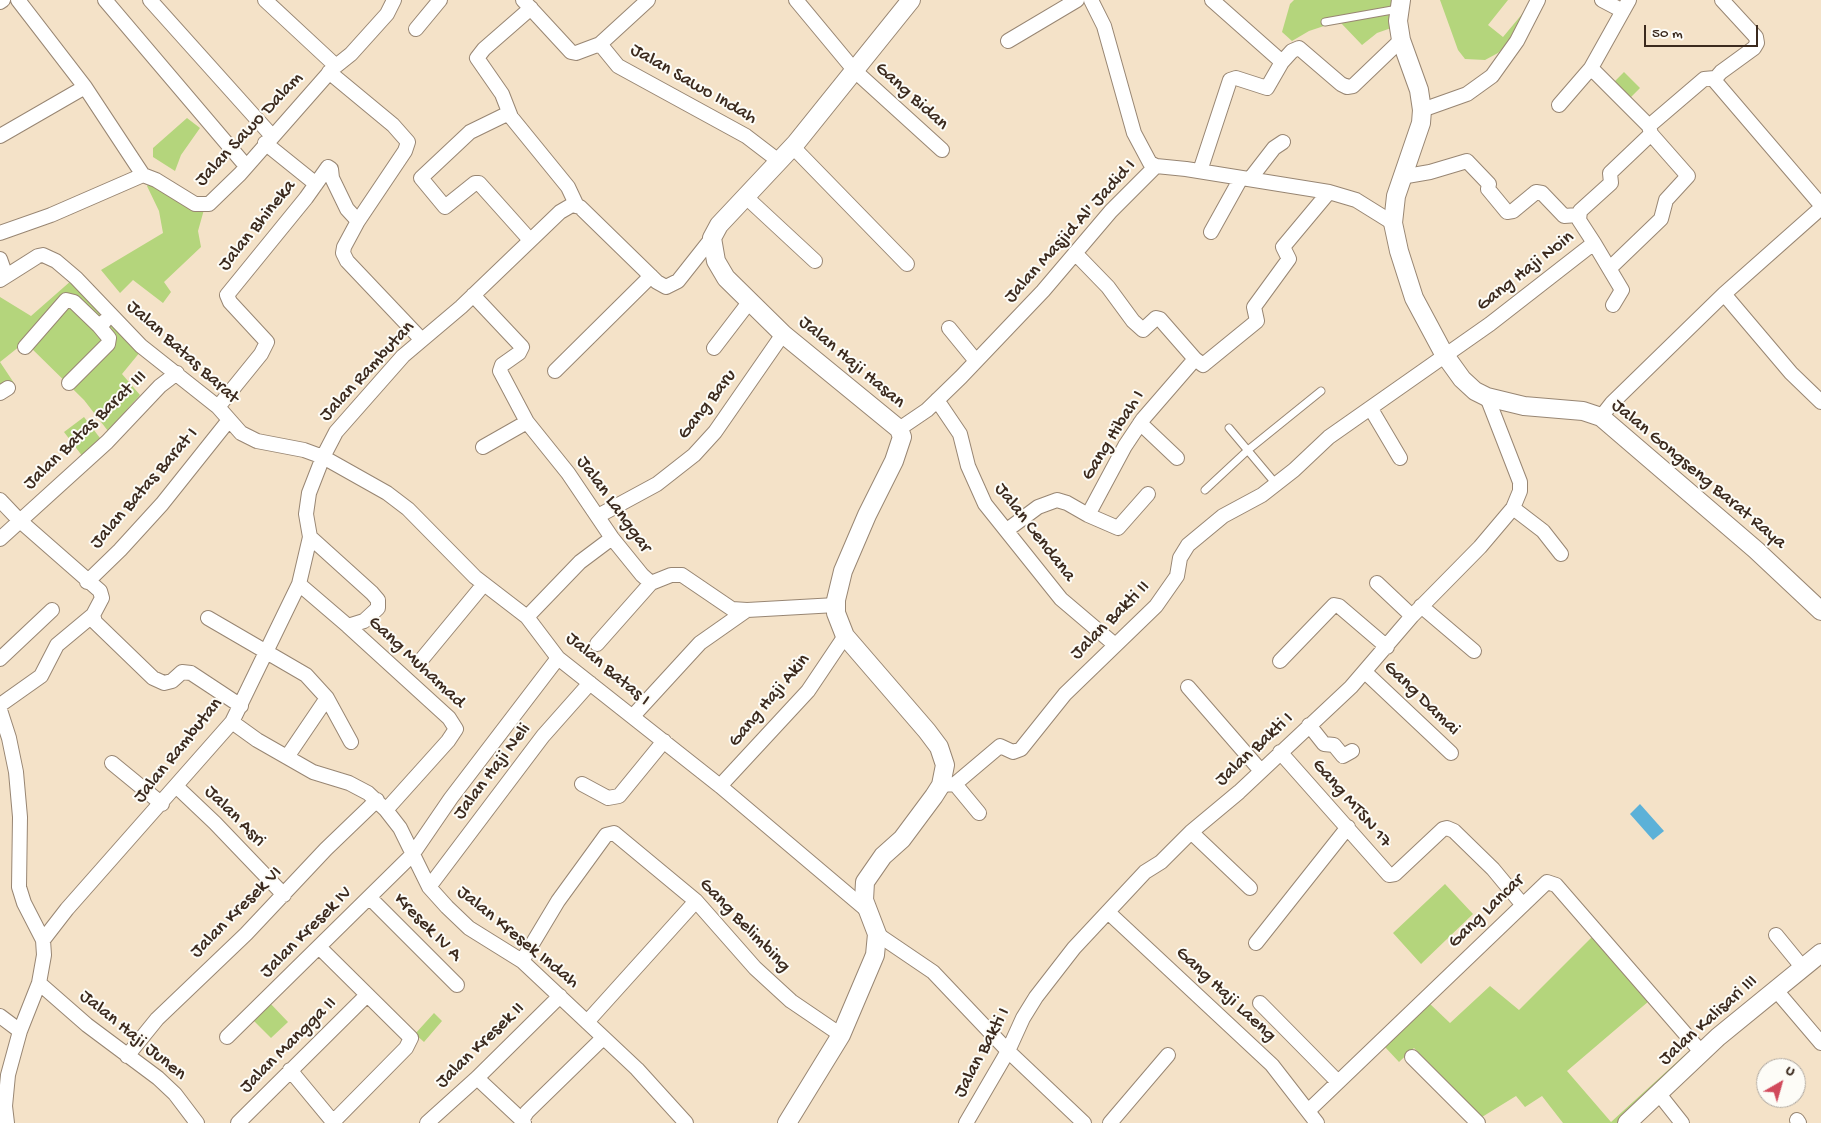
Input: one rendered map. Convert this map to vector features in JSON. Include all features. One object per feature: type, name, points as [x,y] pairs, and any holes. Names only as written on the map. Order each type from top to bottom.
[{"type":"street","points":[[0,234],[51,215],[143,175],[85,87],[18,0]]},
{"type":"street","points":[[105,0],[246,166]]},
{"type":"street","points":[[150,0],[269,140],[316,184]]},
{"type":"street","points":[[264,0],[332,69],[351,54],[387,14],[394,0]]},
{"type":"street","points":[[416,29],[440,0]]},
{"type":"street","points":[[648,0],[600,44],[580,53],[571,52],[527,4],[477,57],[502,94],[509,113],[568,187],[576,204],[662,285],[674,284],[712,238],[719,225],[793,147],[911,0]]},
{"type":"street","name":"Gang Bidan","points":[[796,0],[855,71],[942,150]]},
{"type":"street","points":[[1008,41],[1077,0]]},
{"type":"street","points":[[1090,0],[1104,26],[1134,133],[1150,163],[1156,166]]},
{"type":"street","points":[[1212,0],[1282,62]]},
{"type":"street","points":[[1422,110],[1467,94],[1492,76],[1517,41],[1538,0]]},
{"type":"street","points":[[1560,105],[1591,68],[1626,6],[1602,0]]},
{"type":"street","points":[[1650,130],[1704,79],[1715,78],[1739,60],[1757,43],[1756,37],[1722,0]]},
{"type":"street","name":"Jalan Gongseng Barat Raya","points":[[1400,4],[1398,22],[1401,40],[1419,90],[1422,110],[1421,124],[1401,177],[1393,223],[1399,251],[1414,298],[1444,354],[1462,379],[1475,391],[1487,397],[1524,406],[1583,411],[1601,417],[1756,550],[1821,611]]},
{"type":"street","points":[[1200,171],[1230,80],[1236,78],[1267,88],[1282,62],[1292,51],[1299,48],[1340,84],[1347,87],[1353,86],[1401,40]]},
{"type":"street","name":"Jalan Sawo Indah","points":[[600,44],[618,66],[746,136],[780,162]]},
{"type":"street","points":[[1591,68],[1650,130],[1688,176],[1666,200],[1661,219],[1610,268]]},
{"type":"street","name":"Jalan Sawo Dalam","points":[[143,175],[156,180],[201,206],[209,204],[246,166],[332,69],[366,105],[392,125],[408,142],[358,221]]},
{"type":"street","points":[[1601,417],[1612,403],[1724,294],[1821,207],[1722,92],[1715,78]]},
{"type":"street","points":[[0,136],[85,87]]},
{"type":"street","points":[[509,113],[470,132],[420,178],[446,207],[475,183],[479,183],[530,240]]},
{"type":"street","name":"Gang Haji Noin","points":[[1444,354],[1490,324],[1594,243],[1579,220],[1578,215],[1611,183],[1610,173],[1650,130]]},
{"type":"street","points":[[1211,232],[1246,178],[1274,148],[1283,142]]},
{"type":"street","points":[[793,147],[907,264]]},
{"type":"street","points":[[1401,177],[1430,172],[1467,161],[1489,184],[1488,189],[1507,212],[1513,211],[1536,192],[1542,193],[1564,216],[1578,215]]},
{"type":"street","name":"Jalan Masjid Al' Jadid I","points":[[899,429],[928,410],[976,361],[1111,211],[1156,166],[1200,171],[1329,192],[1356,200],[1393,223]]},
{"type":"street","name":"Jalan Bhineka","points":[[218,407],[260,354],[267,342],[227,298],[229,291],[316,184],[327,167],[330,168],[332,178],[347,209],[358,221]]},
{"type":"street","points":[[1075,253],[1108,287],[1143,330],[1156,318],[1160,319],[1195,359],[1204,364],[1257,321],[1254,307],[1289,258],[1283,246],[1329,192]]},
{"type":"street","points":[[746,197],[815,261]]},
{"type":"street","name":"Jalan Rambutan","points":[[43,940],[82,892],[177,787],[232,722],[299,584],[310,536],[306,514],[309,493],[323,456],[336,432],[422,338],[473,295],[560,212],[576,204]]},
{"type":"street","points":[[358,221],[344,247],[343,256],[422,338]]},
{"type":"street","name":"Jalan Haji Hasan","points":[[712,238],[719,269],[750,301],[783,334],[899,429],[902,437],[897,454],[847,561],[836,605],[838,618],[845,636],[939,747],[946,765],[948,784],[902,839],[883,856],[868,875],[863,894],[873,923],[875,955],[841,1035],[788,1123]]},
{"type":"street","points":[[1594,243],[1622,290],[1613,305]]},
{"type":"street","name":"Jalan Batas Barat","points":[[3,278],[43,255],[62,265],[142,346],[218,407],[241,433],[257,442],[304,450],[323,456]]},
{"type":"street","points":[[0,259],[3,278]]},
{"type":"street","points":[[555,371],[651,276]]},
{"type":"street","points":[[1724,294],[1791,373],[1821,402]]},
{"type":"street","name":"Jalan Langgar","points":[[473,295],[522,347],[519,353],[502,365],[500,371],[527,422],[598,516],[612,538],[642,576],[652,583]]},
{"type":"street","points":[[25,347],[66,300],[74,302],[109,338],[108,344],[69,383]]},
{"type":"street","points":[[714,348],[750,301]]},
{"type":"street","points":[[99,326],[110,314]]},
{"type":"street","points":[[949,328],[976,361]]},
{"type":"street","name":"Gang Baru","points":[[598,516],[657,484],[694,454],[715,432],[783,334]]},
{"type":"street","name":"Jalan Bakti II","points":[[948,784],[996,748],[1003,746],[1013,752],[1021,749],[1065,694],[1114,644],[1144,619],[1166,593],[1177,576],[1180,558],[1188,545],[1223,516],[1252,502],[1276,484],[1329,437],[1371,409],[1444,354]]},
{"type":"street","name":"Gang Hibah I","points":[[1088,515],[1140,423],[1156,401],[1195,359]]},
{"type":"street","name":"Jalan Batas Barat III","points":[[0,539],[107,442],[160,386],[177,373]]},
{"type":"street","name":"Jalan Bakti I","points":[[966,1123],[1008,1051],[1023,1018],[1049,978],[1074,948],[1146,872],[1161,862],[1191,832],[1261,771],[1365,672],[1417,611],[1480,547],[1513,508],[1520,492],[1520,482],[1487,397]]},
{"type":"street","name":"Jalan Cendana","points":[[937,400],[960,434],[968,466],[978,491],[993,514],[1061,599],[1114,644]]},
{"type":"street","points":[[1371,409],[1400,458]]},
{"type":"street","name":"Jalan Batas Barat I","points":[[87,582],[156,511],[229,420]]},
{"type":"street","points":[[484,447],[527,422]]},
{"type":"street","points":[[1140,423],[1177,458]]},
{"type":"street","name":"Jalan Batas I","points":[[323,456],[387,493],[408,509],[444,547],[484,584],[527,617],[558,658],[720,786],[873,923],[933,972],[1008,1051],[1084,1123]]},
{"type":"street","points":[[1007,530],[1038,507],[1057,500],[1118,528],[1148,494]]},
{"type":"street","points":[[0,500],[19,520],[102,596],[93,615],[57,645],[41,676],[0,712],[9,738],[16,772],[20,817],[19,887],[24,903],[43,940],[44,955],[39,983],[20,1031],[8,1075],[7,1123]]},
{"type":"street","points":[[1513,508],[1543,531],[1561,554]]},
{"type":"street","name":"Gang Muhamad","points":[[310,536],[378,600],[378,608],[368,618],[348,626]]},
{"type":"street","points":[[527,617],[580,562],[612,538]]},
{"type":"street","points":[[597,644],[652,583],[671,576],[682,575],[732,609],[747,610],[836,605]]},
{"type":"street","points":[[1377,583],[1474,651]]},
{"type":"street","name":"Gang Muhamad","points":[[299,584],[449,718],[456,729]]},
{"type":"street","points":[[422,660],[484,584]]},
{"type":"street","points":[[1280,661],[1334,605],[1339,606],[1386,646]]},
{"type":"street","points":[[0,658],[52,610]]},
{"type":"street","points":[[633,716],[700,643],[747,610]]},
{"type":"street","points":[[93,615],[95,622],[158,681],[172,681],[182,672],[192,672],[241,706]]},
{"type":"street","points":[[208,618],[268,651],[306,675],[327,698],[351,742]]},
{"type":"street","name":"Gang Haji Akin","points":[[720,786],[808,691],[845,636]]},
{"type":"street","name":"Jalan Kresek IV","points":[[226,1038],[320,948],[412,855],[451,798],[558,658]]},
{"type":"street","name":"Gang Damai","points":[[1365,672],[1451,753]]},
{"type":"street","name":"Jalan Haji Neli","points":[[429,887],[543,736],[590,683]]},
{"type":"street","points":[[1188,687],[1261,771]]},
{"type":"street","points":[[287,757],[327,698]]},
{"type":"street","name":"Jalan Kresek Indah","points":[[232,722],[313,772],[358,787],[382,805],[400,828],[429,887],[470,928],[522,961],[637,1069],[686,1123]]},
{"type":"street","points":[[1309,725],[1324,744],[1334,745],[1343,756],[1352,751]]},
{"type":"street","name":"Jalan Kresek VI","points":[[127,1056],[156,1019],[284,895],[326,849],[382,805],[448,741],[456,729]]},
{"type":"street","points":[[582,784],[608,798],[619,796],[664,741]]},
{"type":"street","name":"Gang MTSN 17","points":[[1280,752],[1389,875],[1395,874],[1447,828],[1454,831],[1493,869],[1522,904]]},
{"type":"street","points":[[112,763],[162,804]]},
{"type":"street","points":[[948,784],[979,813]]},
{"type":"street","name":"Jalan Asri","points":[[177,787],[222,830],[284,895]]},
{"type":"street","points":[[1256,943],[1348,827]]},
{"type":"street","points":[[1191,832],[1250,888]]},
{"type":"street","name":"Gang Belimbing","points":[[522,961],[558,901],[606,835],[614,833],[623,838],[696,901],[756,968],[791,1001],[841,1035]]},
{"type":"street","name":"Gang Lancar","points":[[1308,1111],[1545,882],[1556,885],[1702,1053]]},
{"type":"street","name":"Kresek IV A","points":[[370,898],[457,985]]},
{"type":"street","points":[[587,1022],[696,901]]},
{"type":"street","name":"Gang Haji Laeng","points":[[1108,913],[1266,1060],[1317,1123]]},
{"type":"street","points":[[1776,935],[1803,968]]},
{"type":"street","points":[[290,1070],[334,1122],[410,1042],[409,1035],[320,948]]},
{"type":"street","name":"Jalan Kalisari III","points":[[1628,1123],[1702,1053],[1821,953]]},
{"type":"street","name":"Jalan Haji Junen","points":[[39,983],[175,1094],[197,1123]]},
{"type":"street","points":[[1775,990],[1821,1043]]},
{"type":"street","name":"Jalan Mangga II","points":[[238,1123],[367,995]]},
{"type":"street","name":"Jalan Kresek II","points":[[428,1123],[477,1078],[560,996]]},
{"type":"street","points":[[1260,1003],[1338,1082]]},
{"type":"street","points":[[0,1016],[20,1031]]},
{"type":"street","points":[[477,1078],[523,1121],[527,1112],[603,1038]]},
{"type":"street","points":[[1110,1123],[1168,1055]]},
{"type":"street","points":[[1412,1057],[1478,1123]]},
{"type":"street","points":[[1659,1094],[1682,1123]]},
{"type":"lane","points":[[1324,22],[1400,4]]},
{"type":"lane","points":[[1205,490],[1248,450],[1321,391]]},
{"type":"lane","points":[[1230,428],[1276,484]]},
{"type":"green space","points":[[1294,0],[1396,0],[1394,27],[1377,33],[1362,45],[1341,23],[1309,31],[1292,41],[1282,32],[1290,4]]},
{"type":"green space","points":[[1440,0],[1508,0],[1488,25],[1503,37],[1523,13],[1528,16],[1514,38],[1498,53],[1485,60],[1465,59],[1458,50]]},
{"type":"green space","points":[[1624,72],[1640,88],[1630,98],[1614,82]]},
{"type":"green space","points":[[187,118],[200,128],[181,155],[175,171],[153,157],[153,148]]},
{"type":"green space","points":[[154,177],[205,206],[198,231],[201,247],[164,282],[171,292],[163,303],[133,280],[120,293],[101,270],[163,233],[159,211],[147,186]]},
{"type":"green space","points":[[72,280],[145,346],[122,374],[140,395],[108,431],[84,400],[25,342],[0,362],[0,297],[31,316]]},
{"type":"green space","points":[[0,362],[14,383],[0,394]]},
{"type":"green space","points":[[84,417],[103,442],[83,457],[64,432]]},
{"type":"green space","points":[[1445,884],[1473,914],[1421,964],[1393,933]]},
{"type":"green space","points":[[1592,937],[1649,1001],[1567,1071],[1611,1122],[1689,1051],[1702,1064],[1636,1123],[1563,1123],[1542,1096],[1525,1107],[1516,1096],[1482,1117],[1414,1048],[1399,1062],[1385,1047],[1429,1003],[1450,1023],[1490,986],[1519,1010]]},
{"type":"green space","points":[[269,1002],[288,1022],[271,1038],[252,1019]]},
{"type":"green space","points":[[434,1013],[442,1021],[424,1042],[415,1034]]},
{"type":"water","points":[[1640,804],[1664,831],[1653,840],[1630,814]]}]
